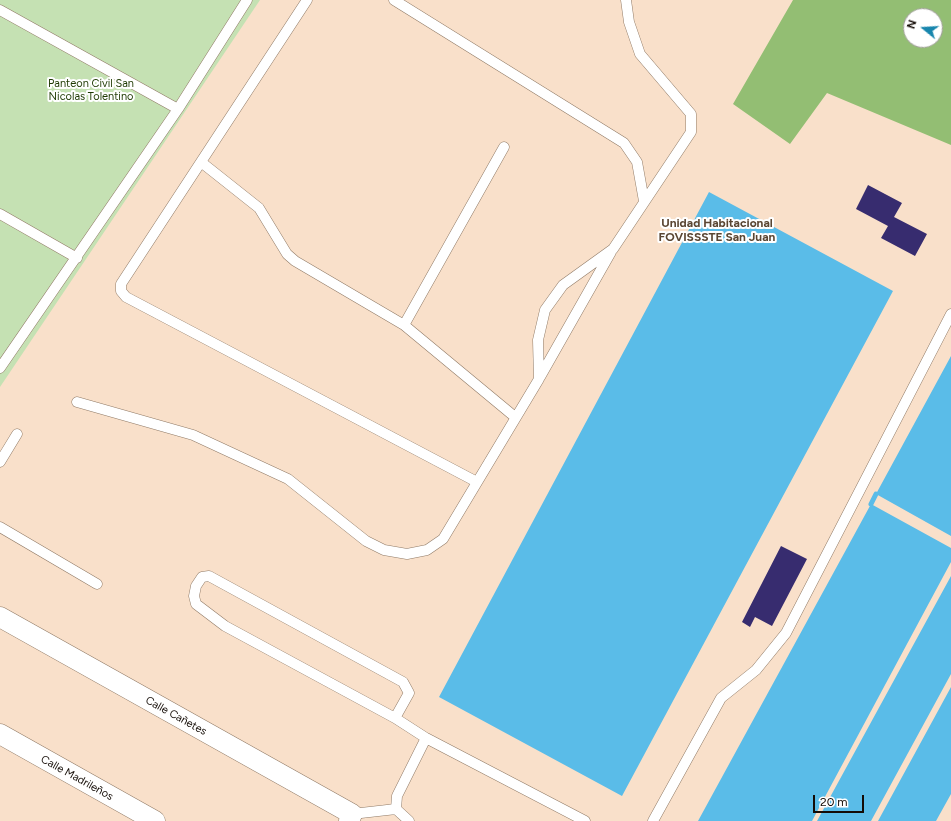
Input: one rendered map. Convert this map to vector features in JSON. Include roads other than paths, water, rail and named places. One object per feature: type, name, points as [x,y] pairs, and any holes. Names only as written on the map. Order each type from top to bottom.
[{"type":"street","name":"Calle Cañetes","points":[[0,617],[351,818]]},
{"type":"street","name":"Calle Madrileños","points":[[0,734],[155,821]]},
{"type":"lane","points":[[0,368],[178,109],[247,0]]},
{"type":"lane","points":[[307,0],[121,284],[121,291],[126,297],[477,482]]},
{"type":"lane","points":[[394,0],[624,143],[637,162],[644,201]]},
{"type":"lane","points":[[77,402],[193,435],[288,479],[366,541],[384,550],[407,554],[428,550],[443,539],[539,379],[613,249],[691,132],[691,114],[640,54],[629,22],[626,0]]},
{"type":"lane","points":[[0,10],[178,109]]},
{"type":"lane","points":[[404,325],[504,148]]},
{"type":"lane","points":[[201,162],[259,208],[287,254],[295,262],[404,325],[515,418]]},
{"type":"lane","points":[[0,214],[77,258]]},
{"type":"lane","points":[[539,379],[538,340],[546,310],[564,285],[613,249]]},
{"type":"lane","points":[[653,821],[721,698],[756,670],[786,633],[951,314]]},
{"type":"lane","points":[[0,462],[17,434]]},
{"type":"lane","points":[[0,527],[97,584]]},
{"type":"lane","points":[[395,718],[409,693],[403,682],[209,576],[202,578],[196,586],[194,596],[196,604],[225,626],[395,718],[426,738],[585,821]]},
{"type":"lane","points":[[396,809],[397,796],[426,738]]},
{"type":"lane","points":[[351,818],[396,809]]},
{"type":"lane","points":[[396,809],[409,821]]},
{"type":"water","points":[[709,192],[893,291],[622,796],[439,697]]},
{"type":"water","points":[[951,356],[951,536],[876,494]]},
{"type":"water","points":[[871,504],[951,548],[951,562],[812,821],[698,821]]},
{"type":"water","points":[[951,576],[951,674],[871,821],[817,821]]},
{"type":"water","points":[[951,687],[951,794],[936,821],[878,821]]},
{"type":"waterway","points":[[871,504],[876,494]]},
{"type":"district","name":"Unidad Habitacional FOVISSSTE San Juan","points":[[717,230]]},
{"type":"park label","name":"Panteon Civil San Nicolas Tolentino","points":[[91,90]]}]
